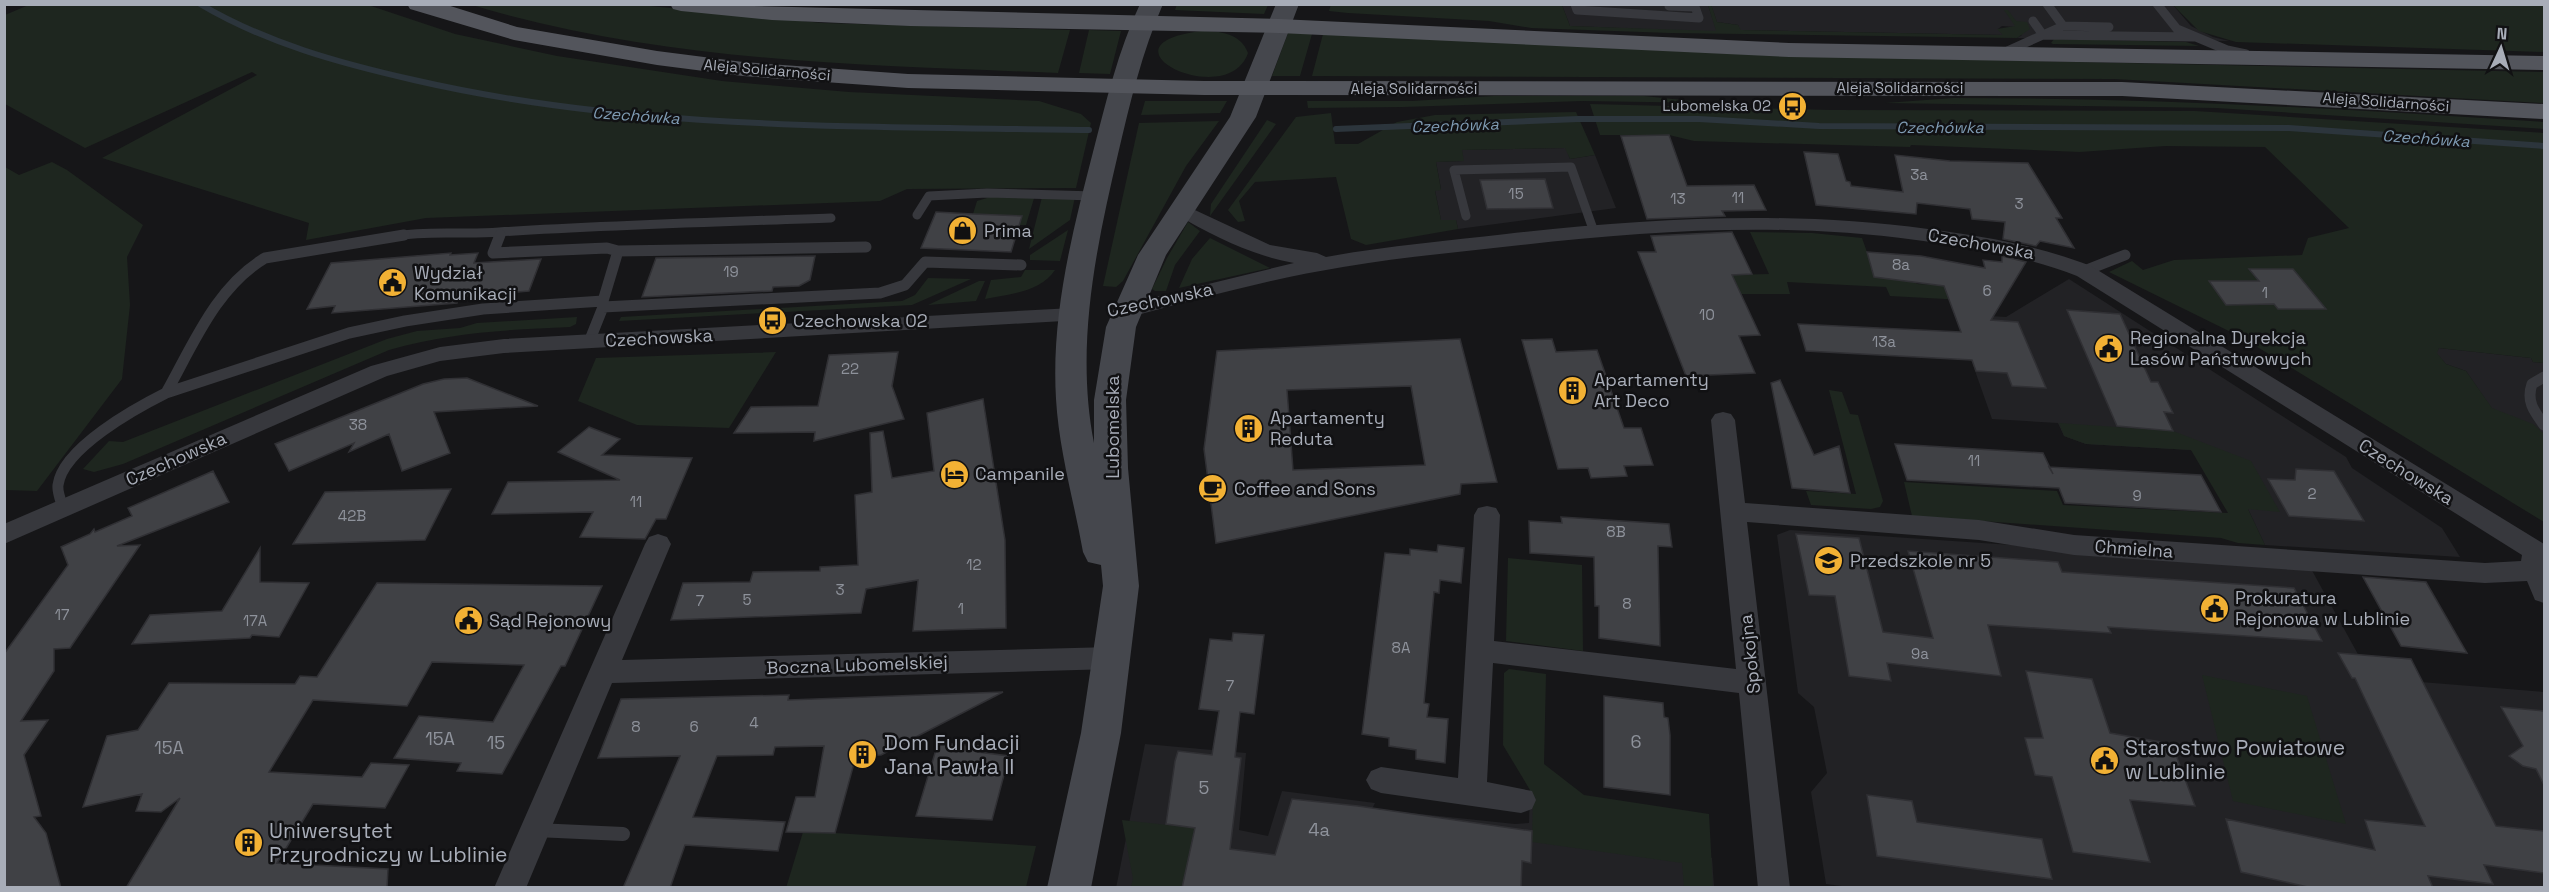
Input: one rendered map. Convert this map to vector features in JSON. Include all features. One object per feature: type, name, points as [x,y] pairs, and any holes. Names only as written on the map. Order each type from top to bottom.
[{"type":"main road","name":"Aleja Solidarności","points":[[418,4],[514,33],[681,62],[872,79],[1123,87],[2131,89],[2544,112]]},
{"type":"main road","points":[[681,4],[772,13],[921,20],[1148,14]]},
{"type":"main road","points":[[731,4],[772,13]]},
{"type":"main road","name":"Aleja Solidarności","points":[[1148,14],[1283,15],[1790,50],[2544,63]]},
{"type":"street","name":"Lubomelska","points":[[1112,658],[1101,550],[1072,403],[1071,350],[1073,315],[1095,196],[1123,87],[1148,14]]},
{"type":"street","name":"Lubomelska","points":[[1069,888],[1101,733],[1121,586],[1111,468],[1110,400],[1115,349],[1126,311],[1152,255],[1238,127],[1283,15]]},
{"type":"street","name":"Czechowska","points":[[1182,210],[1221,232],[1274,255],[1344,261]]},
{"type":"street","name":"Czechowska","points":[[4,535],[321,396],[408,361],[471,349],[1126,311],[1175,297],[1344,261],[1593,230],[1747,222],[1854,225],[2003,246],[2040,255],[2084,271],[2541,568]]},
{"type":"street","name":"Spokojna","points":[[1723,420],[1774,888]]},
{"type":"street","name":"Chmielna","points":[[1734,512],[1979,530],[2074,545],[2485,573],[2541,568]]},
{"type":"street","points":[[1472,794],[1487,515]]},
{"type":"street","points":[[510,888],[658,544]]},
{"type":"street","points":[[1478,650],[1753,684]]},
{"type":"street","name":"Boczna Lubomelskiej","points":[[603,672],[1112,658]]},
{"type":"street","points":[[1381,780],[1521,801]]},
{"type":"lane","points":[[1575,4],[1577,10],[1699,18],[1694,6],[1669,6]]},
{"type":"lane","points":[[2047,4],[2063,26]]},
{"type":"lane","points":[[2157,4],[2177,28],[2194,37],[2227,50],[2268,59]]},
{"type":"lane","points":[[2033,21],[2043,34]]},
{"type":"lane","points":[[1998,54],[2024,46],[2043,34],[2063,26],[2177,28]]},
{"type":"lane","points":[[2043,34],[2194,37]]},
{"type":"lane","points":[[1466,216],[1454,170],[1571,167],[1593,230]]},
{"type":"lane","points":[[917,215],[928,196],[987,193],[1095,196]]},
{"type":"lane","points":[[166,393],[232,282],[251,264],[265,258],[420,232],[501,232],[831,218]]},
{"type":"lane","points":[[501,232],[493,253],[607,248],[618,250],[866,247]]},
{"type":"lane","points":[[589,342],[603,304],[618,250]]},
{"type":"lane","points":[[2084,271],[2125,255]]},
{"type":"lane","points":[[63,508],[58,485],[64,468],[112,424],[138,405],[166,393],[349,333],[405,321],[483,309],[880,293],[894,291],[905,285],[925,262],[1021,265]]},
{"type":"lane","points":[[2544,377],[2532,384],[2528,396],[2533,410],[2544,425]]},
{"type":"lane","points":[[534,830],[623,834]]},
{"type":"shaded area","points":[[31,4],[368,5],[455,34],[557,56],[722,81],[849,92],[1039,101],[1081,114],[1091,123],[1076,188],[907,189],[880,201],[426,218],[306,240],[309,223],[102,158],[257,75],[252,72],[85,148],[5,104],[5,15]]},
{"type":"shaded area","points":[[630,4],[822,23],[1070,30],[1058,73],[911,67],[762,57],[615,39],[543,24],[472,5]]},
{"type":"shaded area","points":[[1177,4],[1268,5],[1264,14],[1175,10]]},
{"type":"shaded area","points":[[1331,4],[1562,5],[1570,26],[1716,31],[1708,5],[1711,4],[1717,22],[1738,25],[1741,30],[2003,35],[1997,29],[2015,26],[2004,10],[2008,10],[2016,21],[2027,22],[2030,29],[2017,38],[1670,33],[1531,28],[1489,21],[1348,13],[1329,11]]},
{"type":"shaded area","points":[[1562,5],[1708,5],[1717,32],[1570,26]]},
{"type":"shaded area","points":[[1711,5],[2173,5],[2191,26],[2213,37],[2229,41],[2017,38],[2022,35],[2015,27],[2002,26],[1998,29],[2004,35],[1740,30],[1738,25],[1717,22]]},
{"type":"shaded area","points":[[2173,5],[2544,5],[2544,52],[2236,42],[2199,31]]},
{"type":"shaded area","points":[[1089,30],[1121,31],[1110,74],[1079,73]]},
{"type":"shaded area","points":[[1201,31],[1235,37],[1245,46],[1248,53],[1236,70],[1217,76],[1195,76],[1175,69],[1162,60],[1159,49],[1170,38]]},
{"type":"shaded area","points":[[1288,33],[1312,34],[1300,76],[1272,76]]},
{"type":"shaded area","points":[[1323,34],[1761,55],[2544,72],[2544,103],[2114,79],[1312,76]]},
{"type":"shaded area","points":[[2054,39],[2186,42],[2199,46],[2053,44],[2051,43]]},
{"type":"shaded area","points":[[1493,96],[1644,96],[1711,103],[1582,101],[1308,108],[1307,101],[1412,101]]},
{"type":"shaded area","points":[[1953,98],[2175,102],[2323,109],[2544,122],[2544,129],[2216,108],[1885,103]]},
{"type":"shaded area","points":[[1145,101],[1227,101],[1220,113],[1141,115]]},
{"type":"shaded area","points":[[1590,104],[1832,110],[2195,111],[2544,133],[2544,363],[2533,362],[2531,358],[2439,348],[2437,353],[2446,364],[2466,371],[2492,408],[2533,424],[2544,434],[2544,522],[2241,337],[2109,272],[2132,261],[2143,270],[2174,260],[2302,255],[2308,238],[2349,228],[2265,147],[2165,146],[2080,152],[1911,145],[1910,147],[1694,141],[1669,135],[1600,135]]},
{"type":"shaded area","points":[[1576,112],[1595,155],[1570,159],[1565,148],[1462,150],[1464,161],[1436,162],[1441,190],[1435,191],[1441,220],[1456,220],[1458,229],[1366,245],[1351,239],[1336,177],[1255,182],[1239,201],[1245,221],[1238,222],[1228,210],[1296,117],[1331,113],[1335,144],[1358,144],[1397,122],[1435,115]]},
{"type":"shaded area","points":[[1267,120],[1276,124],[1210,216],[1211,204]]},
{"type":"shaded area","points":[[1219,121],[1186,166],[1123,281],[1116,287],[1103,286],[1139,123]]},
{"type":"shaded area","points":[[1566,148],[1570,159],[1595,155],[1616,208],[1458,229],[1456,220],[1441,220],[1435,190],[1441,189],[1436,162],[1463,161],[1462,150]]},
{"type":"shaded area","points":[[52,162],[67,170],[143,225],[127,257],[130,305],[122,379],[37,491],[5,490],[5,167],[19,175]]},
{"type":"shaded area","points":[[997,195],[1035,195],[1026,225],[1019,225],[1022,216],[973,214],[977,201]]},
{"type":"shaded area","points":[[1042,197],[1075,197],[1070,220],[1029,249]]},
{"type":"shaded area","points":[[1188,222],[1200,231],[1175,265],[1166,291],[1155,291],[1152,289]]},
{"type":"shaded area","points":[[1068,230],[1060,261],[1030,260],[1030,255]]},
{"type":"shaded area","points":[[1750,232],[1812,233],[1862,238],[1867,252],[1917,284],[1938,285],[1947,282],[1964,300],[1890,296],[1886,287],[1787,282],[1790,294],[1741,294],[1732,275],[1769,274]]},
{"type":"shaded area","points":[[1210,238],[1270,268],[1179,288],[1192,259]]},
{"type":"shaded area","points":[[1025,270],[1055,270],[1042,283],[1033,288],[985,299],[991,280],[1021,277]]},
{"type":"shaded area","points":[[928,278],[971,279],[912,305],[619,321],[621,317],[902,301],[915,295]]},
{"type":"shaded area","points":[[2069,279],[2346,457],[2352,468],[2442,528],[2460,557],[2265,545],[2248,509],[2191,450],[2086,444],[2064,436],[2058,423],[1992,419],[1955,314],[2006,317]]},
{"type":"shaded area","points":[[979,281],[985,281],[976,301],[928,305]]},
{"type":"shaded area","points":[[577,317],[576,324],[570,327],[457,336],[389,350],[123,464],[94,472],[83,469],[109,441],[123,442],[387,339],[417,331],[460,328],[477,323]]},
{"type":"shaded area","points":[[2439,348],[2531,358],[2533,362],[2544,363],[2544,453],[2499,419],[2466,371],[2446,364],[2436,353]]},
{"type":"shaded area","points":[[776,352],[729,428],[637,425],[578,401],[596,358]]},
{"type":"shaded area","points":[[1829,390],[1842,392],[1850,414],[1858,415],[1883,501],[1880,507],[1871,509],[1811,505],[1806,491],[1856,494]]},
{"type":"shaded area","points":[[2059,423],[2173,431],[2251,461],[2280,512],[2248,509],[2265,545],[2238,543],[2221,538],[1912,516],[1904,482],[2057,491],[2063,505],[2228,513],[2191,450],[2086,444],[2064,436]]},
{"type":"shaded area","points":[[1790,530],[2309,565],[2371,678],[2544,692],[2544,887],[1857,888],[1826,884],[1811,792],[1827,773],[1814,707],[1798,693],[1777,535]]},
{"type":"shaded area","points":[[1508,558],[1582,565],[1583,651],[1506,641]]},
{"type":"shaded area","points":[[1509,669],[1546,674],[1544,764],[1584,795],[1709,814],[1713,887],[1684,887],[1682,863],[1532,842],[1533,795],[1503,745],[1504,673]]},
{"type":"shaded area","points":[[2202,675],[2307,696],[2346,824],[2233,801]]},
{"type":"shaded area","points":[[1145,744],[1246,753],[1239,830],[1268,836],[1282,791],[1375,803],[1372,809],[1515,824],[1529,823],[1530,786],[1712,858],[1714,887],[1116,888]]},
{"type":"shaded area","points":[[1122,820],[1195,828],[1182,887],[1131,887],[1133,879]]},
{"type":"shaded area","points":[[803,832],[1036,846],[1026,887],[786,888]]},
{"type":"building","points":[[1669,135],[1687,186],[1754,185],[1766,210],[1722,211],[1725,216],[1647,219],[1621,136]]},
{"type":"building","points":[[1804,152],[1838,154],[1846,181],[1850,182],[1851,186],[1903,192],[1895,155],[1950,161],[2028,163],[2062,218],[2056,218],[2074,248],[2040,241],[2036,246],[2003,239],[2005,222],[1972,219],[1970,209],[1917,203],[1916,214],[1816,205]]},
{"type":"building","points":[[1545,179],[1553,208],[1487,209],[1480,180]]},
{"type":"building","name":"Prima","points":[[936,212],[1022,216],[1011,252],[921,248]]},
{"type":"building","points":[[1732,232],[1752,274],[1732,275],[1760,335],[1739,336],[1755,373],[1686,376],[1638,252],[1656,252],[1651,236]]},
{"type":"building","points":[[1867,252],[1921,256],[1985,268],[1983,260],[2002,262],[2002,256],[2026,262],[1991,320],[2018,322],[2046,388],[2012,386],[2007,373],[1976,371],[1972,360],[1806,351],[1798,324],[1961,332],[1944,286],[1874,277]]},
{"type":"building","name":"Wydział Komunikacji","points":[[451,253],[450,255],[478,253],[474,263],[541,259],[529,291],[459,297],[457,303],[332,313],[335,306],[307,309],[331,263]]},
{"type":"building","points":[[815,256],[810,280],[799,286],[773,287],[772,291],[642,297],[656,258]]},
{"type":"building","points":[[2249,269],[2293,269],[2326,309],[2278,309],[2274,304],[2226,305],[2209,281],[2259,281]]},
{"type":"building","name":"Regionalna Dyrekcja Lasów Państwowych","points":[[2067,310],[2120,314],[2151,382],[2158,382],[2173,413],[2164,412],[2173,431],[2117,426]]},
{"type":"building","name":"Apartamenty Reduta","points":[[1460,339],[1497,482],[1461,484],[1460,494],[1216,543],[1204,449],[1217,351]],"holes":[[[1411,386],[1425,465],[1293,470],[1287,390]]]},
{"type":"building","name":"Apartamenty Art Deco","points":[[1552,339],[1556,352],[1597,350],[1624,428],[1641,428],[1653,465],[1624,466],[1627,476],[1591,478],[1588,468],[1558,469],[1522,340]]},
{"type":"building","points":[[898,352],[892,386],[904,419],[814,441],[815,432],[734,433],[751,407],[818,406],[829,355]]},
{"type":"building","points":[[467,378],[538,406],[434,412],[450,453],[402,471],[389,434],[349,452],[354,443],[289,471],[275,444],[423,384],[444,379]]},
{"type":"building","points":[[1780,380],[1814,455],[1839,446],[1850,493],[1792,488],[1771,383]]},
{"type":"building","points":[[983,399],[1005,540],[1006,628],[913,631],[918,580],[866,589],[861,613],[671,620],[683,583],[750,582],[753,572],[820,571],[820,567],[858,565],[855,495],[872,492],[870,433],[883,431],[892,478],[934,471],[927,413]]},
{"type":"building","points":[[589,427],[620,439],[602,455],[692,458],[666,519],[656,519],[645,539],[580,537],[593,512],[492,514],[508,482],[620,480],[558,452]]},
{"type":"building","points":[[1895,444],[2043,453],[2050,467],[2201,475],[2221,512],[2065,503],[2059,488],[1907,480]]},
{"type":"building","points":[[2296,469],[2334,471],[2364,521],[2289,516],[2268,479],[2295,480]]},
{"type":"building","points":[[213,471],[229,502],[117,546],[140,545],[70,648],[54,649],[54,671],[21,721],[48,720],[24,755],[41,816],[34,817],[46,833],[61,888],[4,888],[4,654],[68,565],[61,547],[90,534],[94,529],[95,532],[132,516],[128,508]]},
{"type":"building","points":[[451,489],[425,540],[293,544],[325,492]]},
{"type":"building","points":[[1561,517],[1669,524],[1672,547],[1658,546],[1660,646],[1599,638],[1599,606],[1595,606],[1594,557],[1530,553],[1529,521],[1562,523]]},
{"type":"building","points":[[1796,534],[1859,538],[1883,632],[1933,638],[1908,551],[2058,562],[2062,572],[2294,588],[2322,641],[2108,627],[2111,633],[1988,625],[2001,676],[1887,663],[1891,681],[1849,676],[1835,596],[1809,595]]},
{"type":"building","points":[[1438,545],[1464,548],[1461,583],[1440,580],[1439,593],[1434,592],[1424,703],[1429,704],[1427,717],[1448,719],[1445,763],[1416,759],[1416,750],[1389,746],[1389,738],[1362,734],[1385,553],[1410,555],[1410,549],[1437,552]]},
{"type":"building","points":[[260,548],[260,582],[309,583],[279,637],[252,635],[250,638],[132,644],[150,615],[222,611]]},
{"type":"building","points":[[2363,577],[2426,582],[2467,653],[2401,646]]},
{"type":"building","points":[[377,583],[602,586],[565,666],[561,666],[502,774],[457,771],[461,763],[394,758],[419,716],[493,722],[524,665],[432,662],[407,706],[313,700],[269,772],[362,777],[371,763],[409,765],[385,808],[313,804],[277,863],[388,869],[387,888],[126,888],[180,798],[161,812],[136,811],[142,794],[83,807],[107,736],[138,730],[169,683],[295,684],[300,676],[317,677]]},
{"type":"building","points":[[1233,633],[1264,635],[1254,714],[1240,712],[1235,757],[1241,758],[1230,849],[1275,855],[1292,799],[1358,806],[1532,831],[1531,863],[1522,861],[1521,888],[1182,888],[1195,828],[1166,824],[1175,761],[1178,751],[1212,755],[1219,711],[1199,709],[1210,639],[1232,641]]},
{"type":"building","points":[[2338,653],[2411,659],[2496,826],[2544,831],[2544,873],[2484,865],[2493,884],[2428,876],[2433,888],[2312,888],[2241,872],[2226,819],[2375,850],[2365,820],[2425,826],[2355,678],[2352,678]]},
{"type":"building","name":"Starostwo Powiatowe w Lublinie","points":[[2026,671],[2092,679],[2110,733],[2172,744],[2195,806],[2130,800],[2150,862],[2073,852],[2052,777],[2035,775],[2025,738],[2043,738]]},
{"type":"building","points":[[1003,692],[881,755],[856,756],[835,833],[786,832],[796,797],[815,797],[824,746],[775,747],[773,755],[717,756],[693,817],[785,822],[778,851],[685,845],[670,888],[623,888],[680,756],[598,758],[621,699],[789,695],[788,700]]},
{"type":"building","points":[[1604,696],[1663,703],[1664,717],[1668,718],[1670,735],[1670,795],[1604,787]]},
{"type":"building","points":[[2501,707],[2544,711],[2544,785],[2536,769],[2523,766],[2509,756],[2523,746]]},
{"type":"building","points":[[938,743],[979,746],[978,752],[1009,756],[992,820],[916,816]]},
{"type":"building","points":[[1867,795],[1912,801],[1917,822],[2042,839],[2052,879],[1877,856]]},
{"type":"waterway","name":"Czechówka","points":[[200,4],[277,41],[331,59],[414,80],[497,97],[581,109],[750,123],[1089,130]]},
{"type":"waterway","name":"Czechówka","points":[[1336,129],[1578,119],[1699,119],[1819,126],[2289,128],[2544,146]]},
{"type":"place","name":"Lubomelska 02","points":[[1792,106]]},
{"type":"place","name":"Prima","points":[[963,231]]},
{"type":"place","name":"Wydział Komunikacji","points":[[393,283]]},
{"type":"place","name":"Czechowska 02","points":[[772,321]]},
{"type":"place","name":"Regionalna Dyrekcja Lasów Państwowych","points":[[2109,348]]},
{"type":"place","name":"Apartamenty Art Deco","points":[[1573,390]]},
{"type":"place","name":"Apartamenty Reduta","points":[[1249,428]]},
{"type":"place","name":"Campanile","points":[[954,474]]},
{"type":"place","name":"Coffee and Sons","points":[[1213,489]]},
{"type":"place","name":"Przedszkole nr 5","points":[[1829,561]]},
{"type":"place","name":"Prokuratura Rejonowa w Lublinie","points":[[2214,608]]},
{"type":"place","name":"Sąd Rejonowy","points":[[468,621]]},
{"type":"place","name":"Dom Fundacji Jana Pawła II","points":[[863,755]]},
{"type":"place","name":"Starostwo Powiatowe w Lublinie","points":[[2104,760]]},
{"type":"place","name":"Uniwersytet Przyrodniczy w Lublinie","points":[[248,843]]}]
